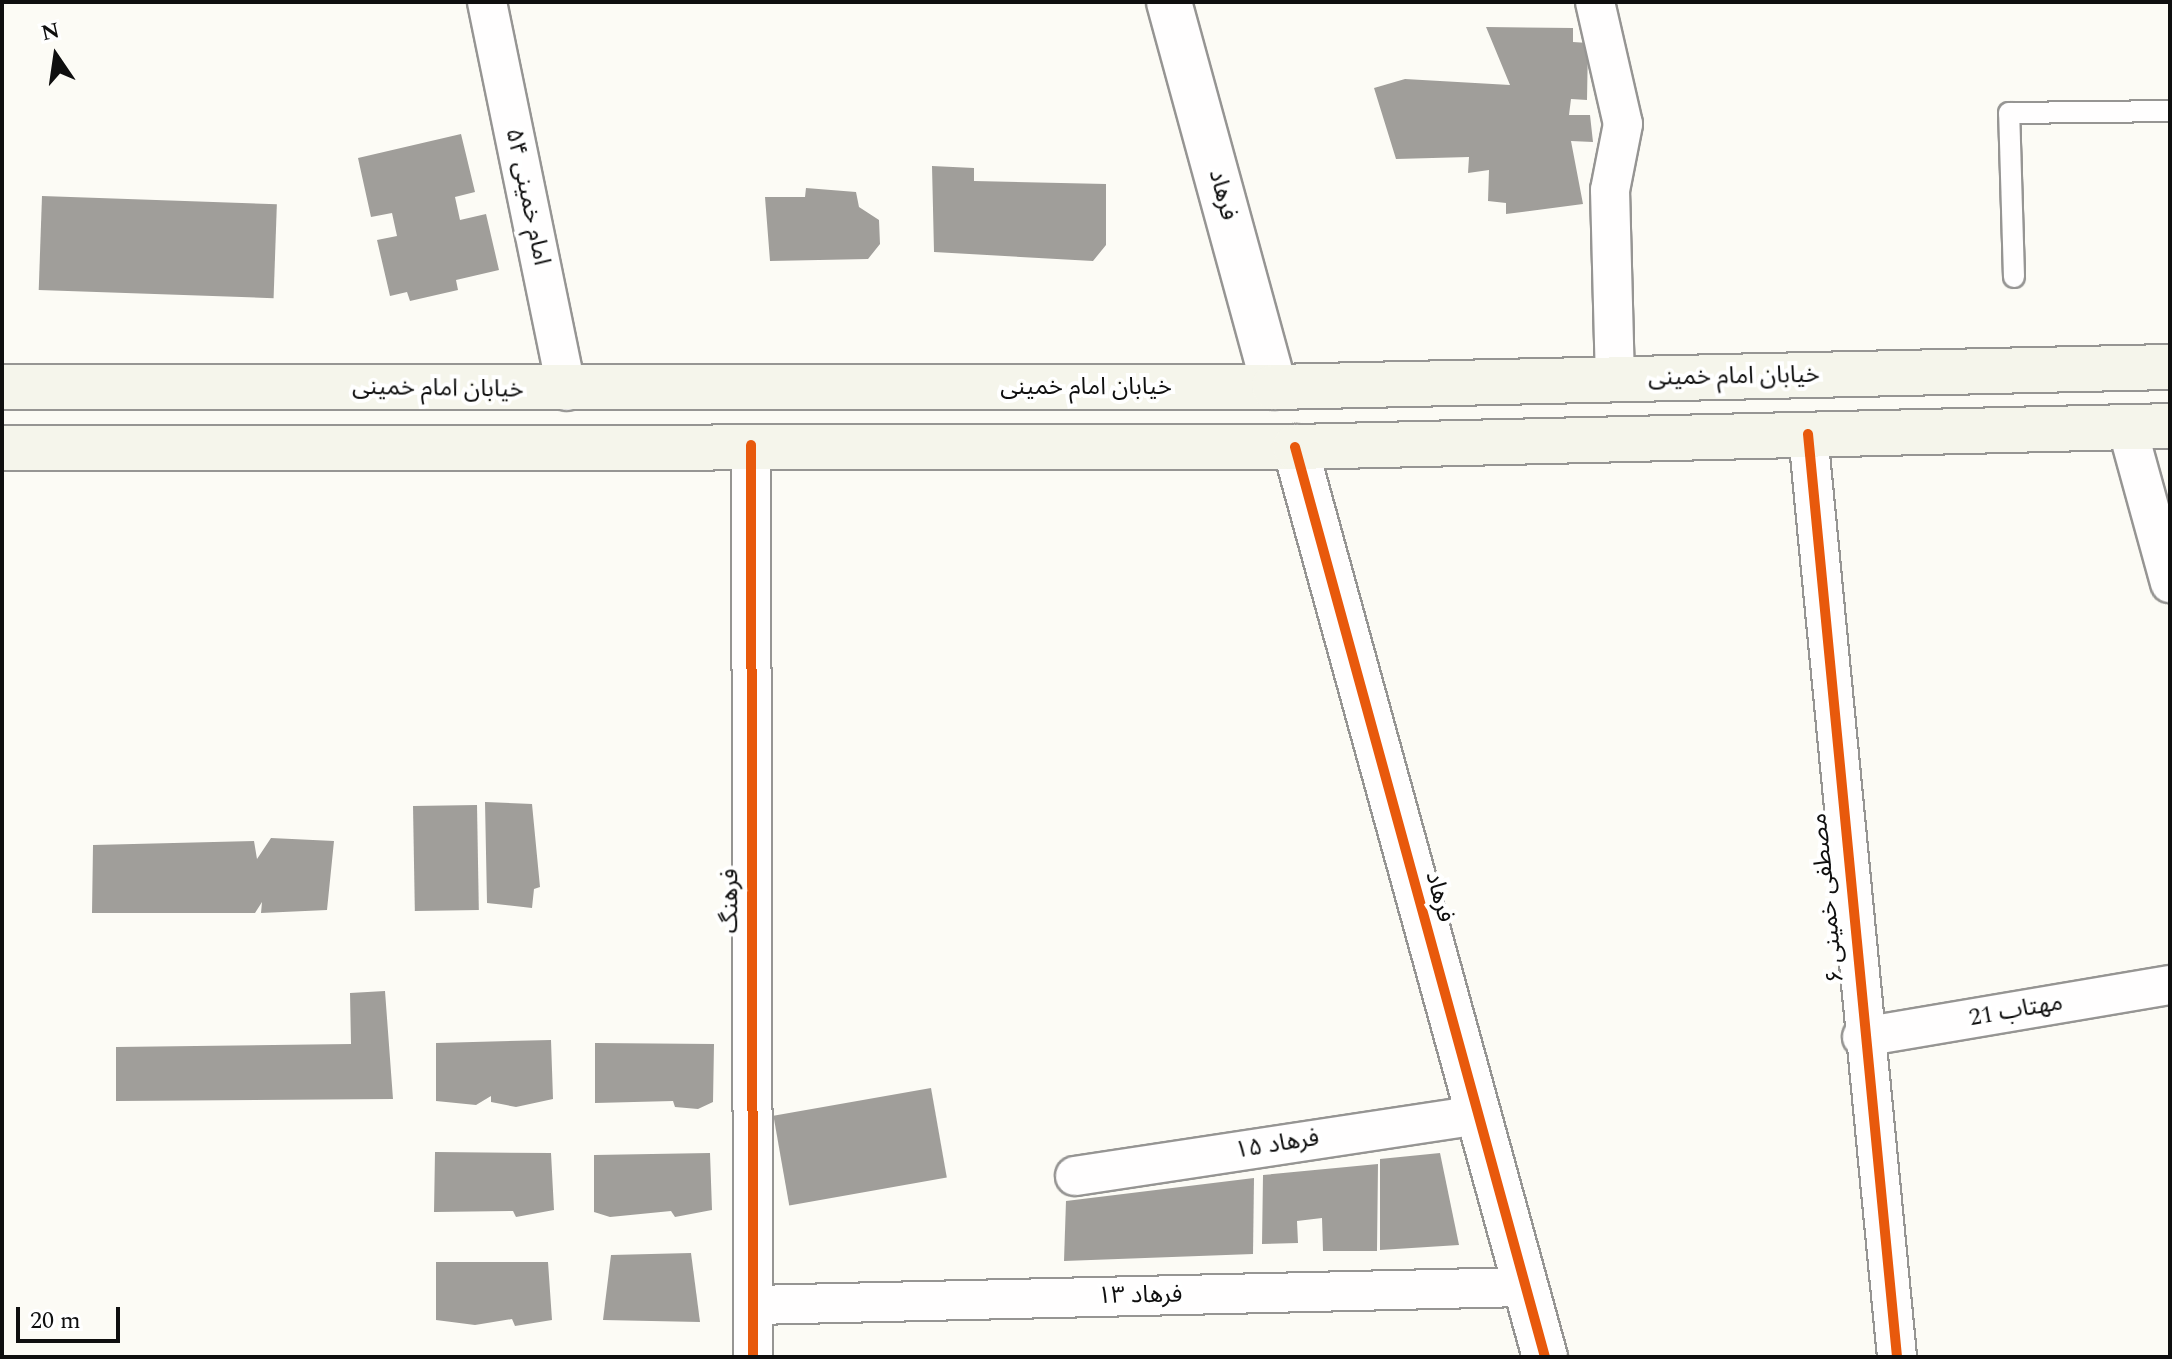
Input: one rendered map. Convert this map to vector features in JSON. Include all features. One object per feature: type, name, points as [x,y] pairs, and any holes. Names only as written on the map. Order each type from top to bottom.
[{"type":"main road","name":"خیابان امام خمینی","points":[[2,387],[567,391],[1274,387],[2170,367]]},
{"type":"main road","points":[[2,448],[751,445],[1295,447],[2170,426]]},
{"type":"street","name":"امام خمینی ۵۴","points":[[487,2],[567,391]]},
{"type":"street","name":"فرهاد","points":[[1169,2],[1274,387]]},
{"type":"street","points":[[1595,2],[1623,124],[1610,190],[1615,380]]},
{"type":"street","points":[[2127,427],[2170,583]]},
{"type":"street","name":"مصطفی خمینی ۶","points":[[1808,434],[1862,1037],[1897,1357]]},
{"type":"street","name":"فرهنگ","points":[[751,445],[753,1357]]},
{"type":"street","name":"فرهاد","points":[[1295,447],[1545,1357]]},
{"type":"street","name":"مهتاب 21","points":[[1862,1037],[2170,985]]},
{"type":"street","name":"فرهاد ۱۵","points":[[1075,1176],[1478,1115]]},
{"type":"street","name":"فرهاد ۱۳","points":[[754,1305],[1526,1287]]},
{"type":"lane","points":[[2014,277],[2009,113],[2170,111]]},
{"type":"building","points":[[1486,27],[1573,28],[1573,42],[1588,43],[1587,100],[1571,99],[1569,115],[1590,115],[1593,142],[1571,141],[1583,204],[1506,214],[1506,203],[1488,201],[1489,170],[1468,173],[1469,157],[1396,159],[1374,88],[1405,79],[1510,85]]},
{"type":"building","points":[[461,134],[475,192],[455,197],[460,220],[486,214],[499,270],[456,280],[458,290],[410,301],[407,292],[390,296],[377,240],[397,236],[392,213],[371,217],[358,158]]},
{"type":"building","points":[[932,166],[974,168],[974,181],[1106,184],[1106,245],[1093,261],[934,252]]},
{"type":"building","points":[[806,188],[856,192],[859,207],[879,220],[880,244],[868,259],[770,261],[765,197],[805,197]]},
{"type":"building","points":[[42,196],[277,204],[274,298],[39,290]]},
{"type":"building","points":[[485,802],[532,804],[540,887],[534,889],[532,908],[487,903]]},
{"type":"building","points":[[477,805],[479,910],[415,911],[413,806]]},
{"type":"building","points":[[271,838],[334,841],[327,910],[261,913],[262,902],[255,913],[92,913],[93,845],[254,841],[257,859]]},
{"type":"building","points":[[385,991],[393,1099],[116,1101],[116,1047],[351,1044],[350,993]]},
{"type":"building","points":[[551,1040],[553,1099],[516,1107],[491,1102],[491,1096],[476,1105],[436,1101],[436,1043]]},
{"type":"building","points":[[595,1043],[714,1044],[713,1102],[698,1109],[675,1107],[673,1101],[595,1103]]},
{"type":"building","points":[[931,1088],[947,1178],[789,1205],[773,1116]]},
{"type":"building","points":[[435,1152],[551,1153],[554,1210],[516,1217],[513,1211],[434,1212]]},
{"type":"building","points":[[710,1153],[712,1210],[675,1217],[671,1211],[610,1217],[594,1212],[594,1155]]},
{"type":"building","points":[[1440,1153],[1459,1245],[1380,1250],[1380,1159]]},
{"type":"building","points":[[1378,1164],[1377,1251],[1323,1251],[1322,1218],[1297,1221],[1298,1243],[1262,1244],[1263,1175]]},
{"type":"building","points":[[1254,1178],[1253,1254],[1064,1261],[1066,1201]]},
{"type":"building","points":[[691,1253],[700,1322],[603,1320],[611,1255]]},
{"type":"building","points":[[436,1262],[548,1262],[552,1320],[515,1326],[512,1319],[475,1325],[436,1320]]},
{"type":"cycle path","points":[[1808,434],[1897,1357]]},
{"type":"cycle path","points":[[751,445],[753,1357]]},
{"type":"cycle path","points":[[1295,447],[1545,1357]]}]
